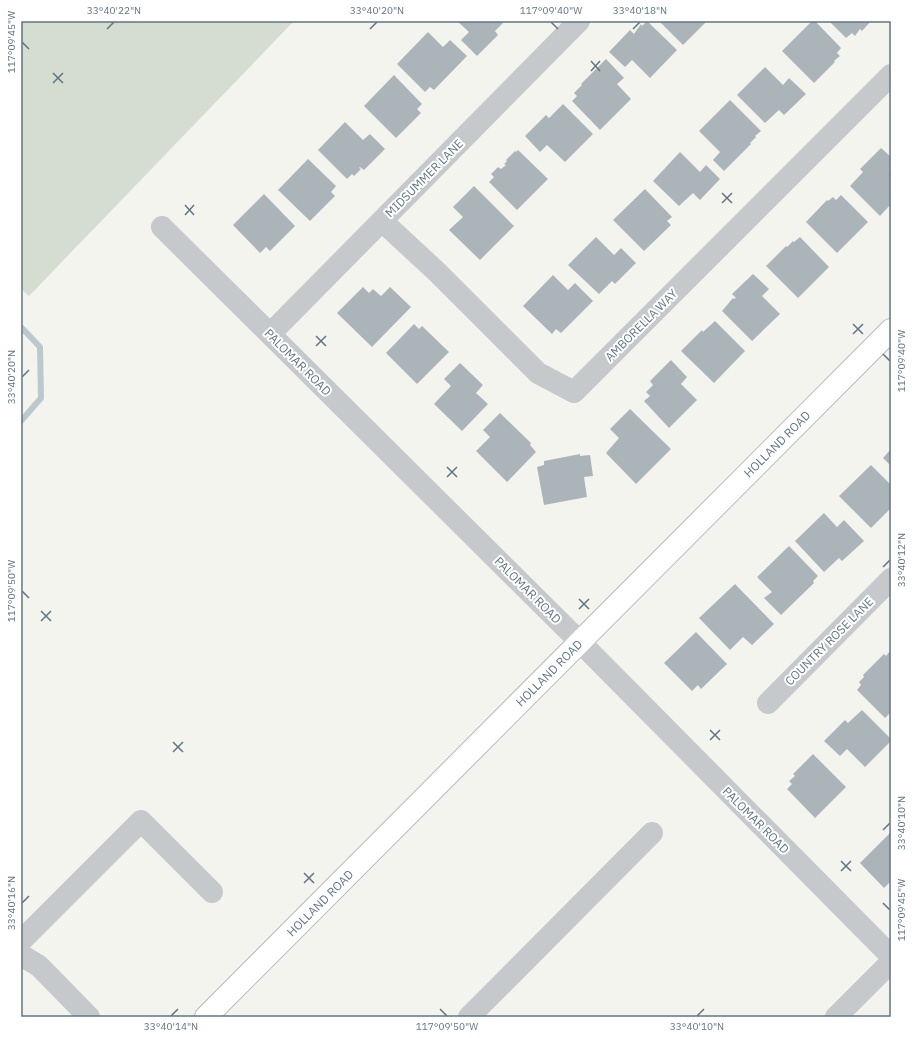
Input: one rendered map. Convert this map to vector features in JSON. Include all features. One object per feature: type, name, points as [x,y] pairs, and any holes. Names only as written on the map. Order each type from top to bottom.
[{"type":"main road","name":"HOLLAND ROAD","points":[[206,1017],[891,330]]},
{"type":"street","name":"MIDSUMMER LANE","points":[[270,334],[579,21]]},
{"type":"street","name":"AMBORELLA WAY","points":[[382,221],[437,272],[538,373],[574,392],[891,75]]},
{"type":"street","name":"PALOMAR ROAD","points":[[162,227],[580,642],[891,956]]},
{"type":"street","name":"COUNTRY ROSE LANE","points":[[768,703],[891,579]]},
{"type":"street","points":[[21,941],[140,821],[212,892]]},
{"type":"street","points":[[469,1017],[652,833]]},
{"type":"street","points":[[21,955],[39,966],[89,1017]]},
{"type":"street","points":[[836,1017],[891,962]]},
{"type":"shaded area","points":[[21,21],[294,21],[29,296],[21,289]]},
{"type":"building","points":[[457,21],[500,21],[503,23],[495,31],[498,35],[477,56],[461,40],[469,32]]},
{"type":"building","points":[[647,21],[677,50],[650,78],[632,60],[625,67],[609,52],[630,30],[634,34],[641,24],[642,26]]},
{"type":"building","points":[[659,21],[707,21],[683,45]]},
{"type":"building","points":[[812,21],[815,21],[841,48],[837,53],[840,56],[814,83],[782,51]]},
{"type":"building","points":[[829,21],[871,21],[862,31],[860,29],[855,36],[852,33],[846,38]]},
{"type":"building","points":[[428,32],[443,47],[450,40],[467,56],[434,90],[430,87],[425,92],[397,64]]},
{"type":"building","points":[[606,59],[624,78],[617,84],[631,99],[600,130],[572,101],[577,96],[574,93],[582,85],[581,84]]},
{"type":"building","points":[[765,67],[783,85],[789,78],[806,94],[784,115],[779,110],[765,123],[737,95]]},
{"type":"building","points":[[394,75],[422,104],[417,109],[421,113],[396,138],[364,106]]},
{"type":"building","points":[[730,100],[761,131],[755,136],[756,137],[750,143],[751,144],[724,171],[713,160],[720,152],[699,131]]},
{"type":"building","points":[[563,104],[593,134],[565,162],[547,145],[540,152],[525,136],[546,115],[549,118]]},
{"type":"building","points":[[345,122],[363,140],[370,134],[385,149],[364,170],[360,167],[359,168],[361,169],[354,176],[352,174],[347,179],[318,150]]},
{"type":"building","points":[[881,148],[891,157],[891,167],[889,170],[891,172],[891,204],[880,216],[850,186],[863,172],[860,169]]},
{"type":"building","points":[[518,150],[548,179],[517,210],[489,182],[494,177],[491,174],[498,167],[501,169],[506,165],[504,164],[507,161],[506,160]]},
{"type":"building","points":[[680,152],[700,172],[706,165],[720,179],[700,200],[693,193],[679,206],[653,181]]},
{"type":"building","points":[[308,159],[336,186],[331,192],[335,196],[310,221],[278,190]]},
{"type":"building","points":[[474,186],[514,226],[480,260],[449,230],[463,217],[453,207]]},
{"type":"building","points":[[645,189],[672,217],[667,221],[671,225],[644,251],[613,220]]},
{"type":"building","points":[[264,194],[295,226],[270,251],[266,247],[260,253],[233,225]]},
{"type":"building","points":[[841,195],[868,222],[837,253],[806,222],[827,200],[828,201],[833,197],[836,200]]},
{"type":"building","points":[[596,237],[614,255],[621,248],[636,263],[615,284],[612,281],[599,294],[568,265]]},
{"type":"building","points":[[800,237],[829,267],[798,298],[766,266],[786,246],[787,247]]},
{"type":"building","points":[[753,274],[769,289],[762,296],[780,314],[752,341],[722,311],[733,298],[736,298],[732,294]]},
{"type":"building","points":[[553,275],[568,290],[575,283],[593,301],[561,333],[556,329],[552,334],[523,306]]},
{"type":"building","points":[[363,287],[369,293],[373,289],[381,296],[390,287],[411,307],[372,347],[337,313]]},
{"type":"building","points":[[715,321],[745,351],[714,383],[681,351],[702,330],[703,332]]},
{"type":"building","points":[[414,324],[419,329],[422,326],[449,352],[417,384],[386,353]]},
{"type":"building","points":[[671,360],[687,377],[681,384],[697,400],[669,428],[644,401],[650,396],[646,392],[653,385],[650,381]]},
{"type":"building","points":[[460,363],[483,385],[476,393],[488,404],[462,431],[434,404],[451,386],[444,379]]},
{"type":"building","points":[[630,409],[671,449],[636,484],[606,453],[619,438],[610,429]]},
{"type":"building","points":[[500,413],[531,443],[530,445],[536,452],[507,482],[476,451],[490,437],[483,430]]},
{"type":"building","points":[[891,449],[891,466],[883,458]]},
{"type":"building","points":[[580,454],[580,456],[590,455],[593,476],[584,477],[587,497],[544,505],[537,467],[544,465],[544,461]]},
{"type":"building","points":[[871,465],[891,485],[891,508],[871,528],[839,496]]},
{"type":"building","points":[[824,513],[837,527],[844,520],[864,541],[842,561],[839,558],[824,572],[795,541]]},
{"type":"building","points":[[789,546],[818,576],[813,581],[814,583],[781,615],[764,598],[772,592],[757,577]]},
{"type":"building","points":[[735,584],[774,624],[752,645],[743,637],[730,650],[699,618]]},
{"type":"building","points":[[696,632],[727,664],[701,689],[698,685],[692,691],[664,663]]},
{"type":"building","points":[[891,650],[891,712],[885,718],[857,690],[861,685],[859,682],[864,677],[863,675],[884,654],[886,656]]},
{"type":"building","points":[[862,710],[891,739],[891,741],[865,767],[847,749],[840,756],[824,741],[845,720],[848,723]]},
{"type":"building","points":[[813,754],[846,787],[815,818],[787,789],[792,784],[789,781],[795,776],[793,774]]},
{"type":"building","points":[[891,832],[891,881],[884,888],[860,863]]},
{"type":"waterway","points":[[21,327],[40,347],[41,398],[21,421]]}]
